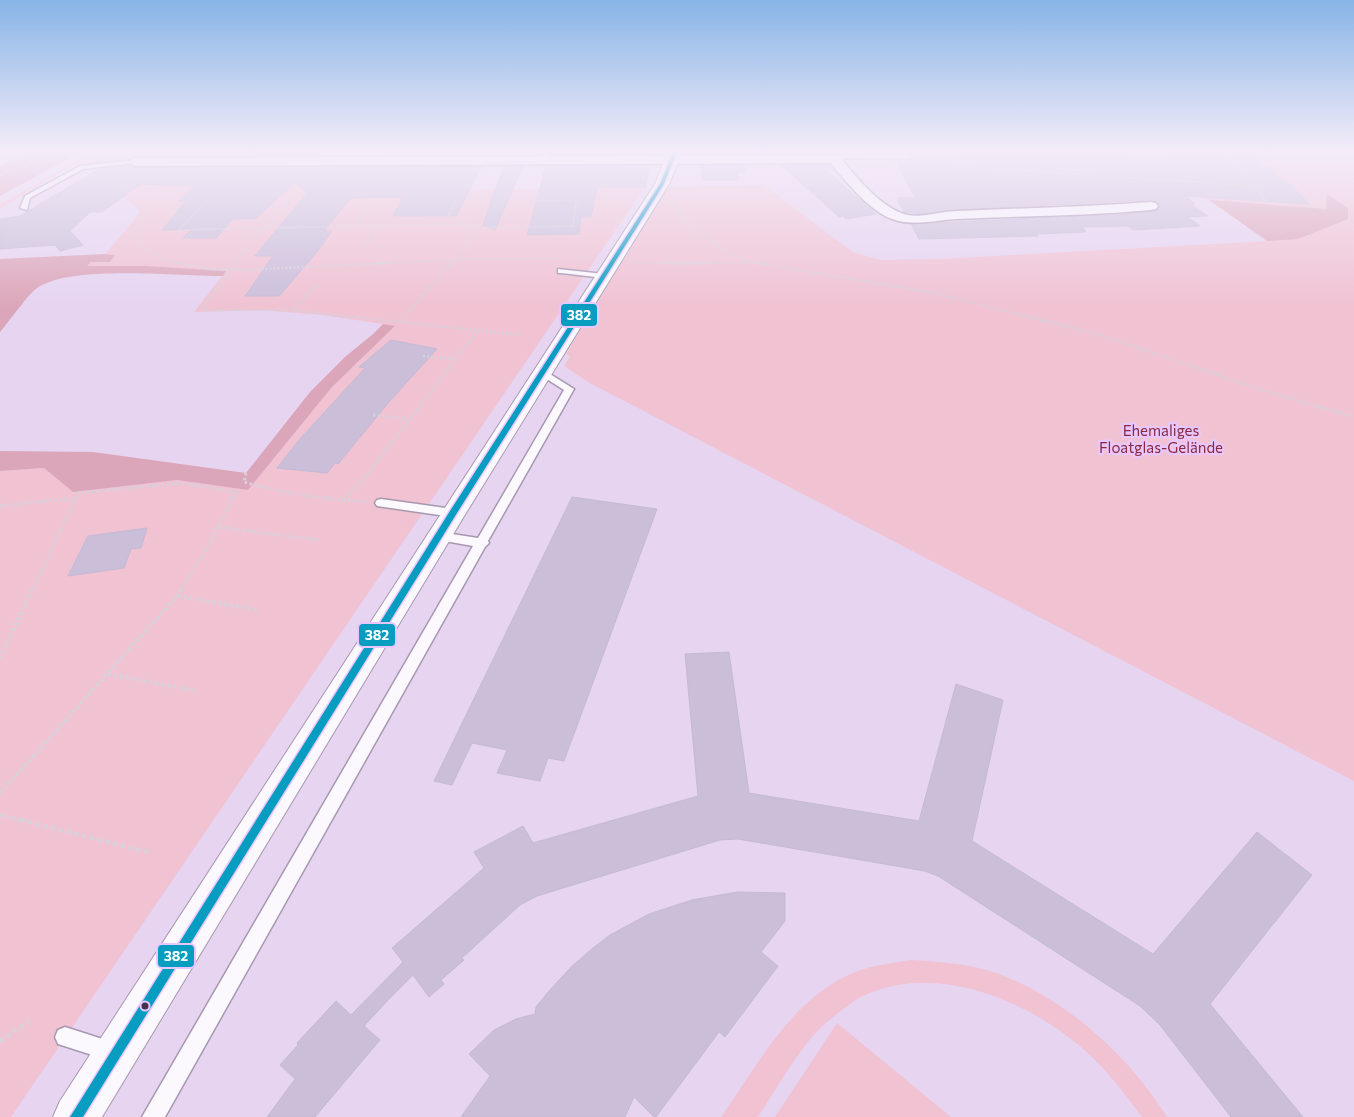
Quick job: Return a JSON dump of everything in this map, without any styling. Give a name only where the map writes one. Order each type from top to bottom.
[{"type":"street","points":[[76,1117],[646,204]]},
{"type":"street","points":[[880,204],[894,215],[912,219],[1107,210],[1151,206]]},
{"type":"lane","points":[[24,208],[25,204]]},
{"type":"lane","points":[[561,272],[608,268]]},
{"type":"lane","points":[[153,1117],[569,389],[542,372]]},
{"type":"lane","points":[[381,502],[446,525],[483,542]]},
{"type":"lane","points":[[65,1037],[115,1053]]},
{"type":"path","points":[[141,204],[144,210],[138,235],[145,247],[164,258],[188,266],[232,269],[309,268],[461,259],[566,258]]},
{"type":"path","points":[[203,204],[179,230],[472,224],[461,259]]},
{"type":"path","points":[[270,228],[287,204]]},
{"type":"path","points":[[357,226],[371,204]]},
{"type":"path","points":[[445,224],[453,204]]},
{"type":"path","points":[[471,228],[574,226],[576,204]]},
{"type":"path","points":[[673,204],[691,226],[718,246],[750,262]]},
{"type":"path","points":[[366,247],[378,225]]},
{"type":"path","points":[[263,228],[201,310],[292,310],[519,335]]},
{"type":"path","points":[[574,258],[608,268],[750,262],[934,293],[1036,317],[1097,334],[1265,392],[1354,417]]},
{"type":"path","points":[[400,322],[454,260]]},
{"type":"path","points":[[292,310],[318,284]]},
{"type":"path","points":[[344,500],[370,471],[478,330]]},
{"type":"path","points":[[422,356],[456,359]]},
{"type":"path","points":[[372,415],[409,419]]},
{"type":"path","points":[[246,473],[244,482],[260,487],[344,500],[381,502]]},
{"type":"path","points":[[0,658],[78,493],[181,483],[236,492],[206,550],[177,596],[0,793]]},
{"type":"path","points":[[0,506],[76,498]]},
{"type":"path","points":[[218,527],[318,540]]},
{"type":"path","points":[[177,596],[258,610]]},
{"type":"path","points":[[107,674],[196,691]]},
{"type":"path","points":[[0,814],[148,852]]},
{"type":"path","points":[[0,1041],[29,1022]]},
{"type":"green space","points":[[0,204],[8,204],[0,209]]},
{"type":"green space","points":[[132,204],[633,204],[11,1117],[0,1117],[0,471],[44,468],[73,492],[177,480],[248,490],[332,387],[395,326],[324,315],[261,310],[194,312],[226,271],[147,266],[86,266],[91,262],[110,261],[115,255],[105,254],[140,213]]},
{"type":"green space","name":"Ehemaliges Floatglas-Gelände","points":[[658,204],[789,204],[854,253],[882,260],[940,259],[1269,241],[1215,204],[1354,204],[1354,781],[588,382],[564,366],[570,356],[566,354]]},
{"type":"green space","points":[[912,960],[959,964],[987,970],[1014,980],[1040,994],[1089,1028],[1112,1048],[1151,1093],[1167,1117],[1142,1117],[1096,1061],[1073,1041],[1046,1022],[1017,1006],[986,993],[954,985],[922,983],[891,986],[852,1002],[818,1030],[809,1041],[790,1066],[758,1117],[721,1117],[778,1035],[811,999],[831,985],[860,970]]},
{"type":"green space","points":[[837,1023],[951,1117],[775,1117]]},
{"type":"shaded area","points":[[1215,204],[1263,204],[1326,209],[1326,204],[1342,204],[1348,208],[1348,219],[1298,239],[1267,241]]},
{"type":"shaded area","points":[[115,255],[110,262],[91,262],[87,266],[147,266],[226,271],[223,276],[127,273],[75,276],[53,281],[33,291],[0,332],[0,259]]},
{"type":"shaded area","points":[[383,324],[395,326],[332,387],[248,490],[177,480],[73,492],[44,468],[0,471],[0,451],[93,452],[246,473],[310,392],[345,357]]},
{"type":"building","points":[[40,204],[113,204],[102,212],[90,212],[70,231],[83,245],[60,251],[55,245],[0,249],[0,219],[20,216]]},
{"type":"building","points":[[183,204],[271,204],[255,219],[233,219],[216,238],[183,238],[192,229],[162,230]]},
{"type":"building","points":[[298,204],[346,204],[324,231],[332,231],[317,252],[279,296],[245,296],[273,256],[255,256]]},
{"type":"building","points":[[399,204],[462,204],[456,216],[393,216]]},
{"type":"building","points":[[490,204],[506,204],[495,230],[483,225]]},
{"type":"building","points":[[536,204],[594,204],[591,217],[581,217],[579,234],[527,235]]},
{"type":"building","points":[[825,204],[865,204],[876,214],[846,219],[843,216],[839,217]]},
{"type":"building","points":[[900,204],[1068,204],[950,210],[921,214],[904,212]]},
{"type":"building","points":[[1159,204],[1191,204],[1208,216],[1188,217],[1200,226],[1133,230],[1128,226],[1082,227],[1086,232],[1036,234],[1038,236],[919,239],[911,224],[1127,214],[1156,211],[1160,207]]},
{"type":"building","points":[[391,340],[437,349],[388,403],[338,464],[335,463],[327,473],[277,468],[300,439],[365,368],[359,367]]},
{"type":"building","points":[[572,497],[657,509],[564,761],[548,758],[540,781],[497,773],[507,750],[472,743],[452,785],[434,781]]},
{"type":"building","points":[[147,528],[141,548],[131,549],[124,568],[68,576],[88,536]]},
{"type":"building","points":[[729,652],[749,793],[919,821],[956,684],[1003,700],[972,841],[1153,954],[1257,832],[1312,875],[1210,1004],[1303,1117],[1231,1117],[1160,1025],[1140,1006],[938,876],[925,871],[738,839],[720,840],[537,896],[520,905],[462,958],[464,960],[441,980],[444,984],[429,997],[413,975],[389,999],[364,1026],[380,1040],[315,1117],[267,1117],[295,1079],[280,1065],[298,1045],[297,1043],[336,1001],[351,1015],[403,962],[392,948],[484,868],[474,852],[523,826],[533,843],[698,796],[685,654]]},
{"type":"building","points":[[737,892],[785,893],[785,921],[761,952],[778,966],[725,1037],[719,1032],[656,1117],[634,1097],[625,1117],[461,1117],[490,1076],[469,1054],[494,1030],[516,1019],[535,1014],[536,1007],[549,991],[571,967],[593,948],[610,935],[649,914],[692,900]]},
{"type":"transit line","name":"382","points":[[76,1117],[453,513],[649,204]]}]
